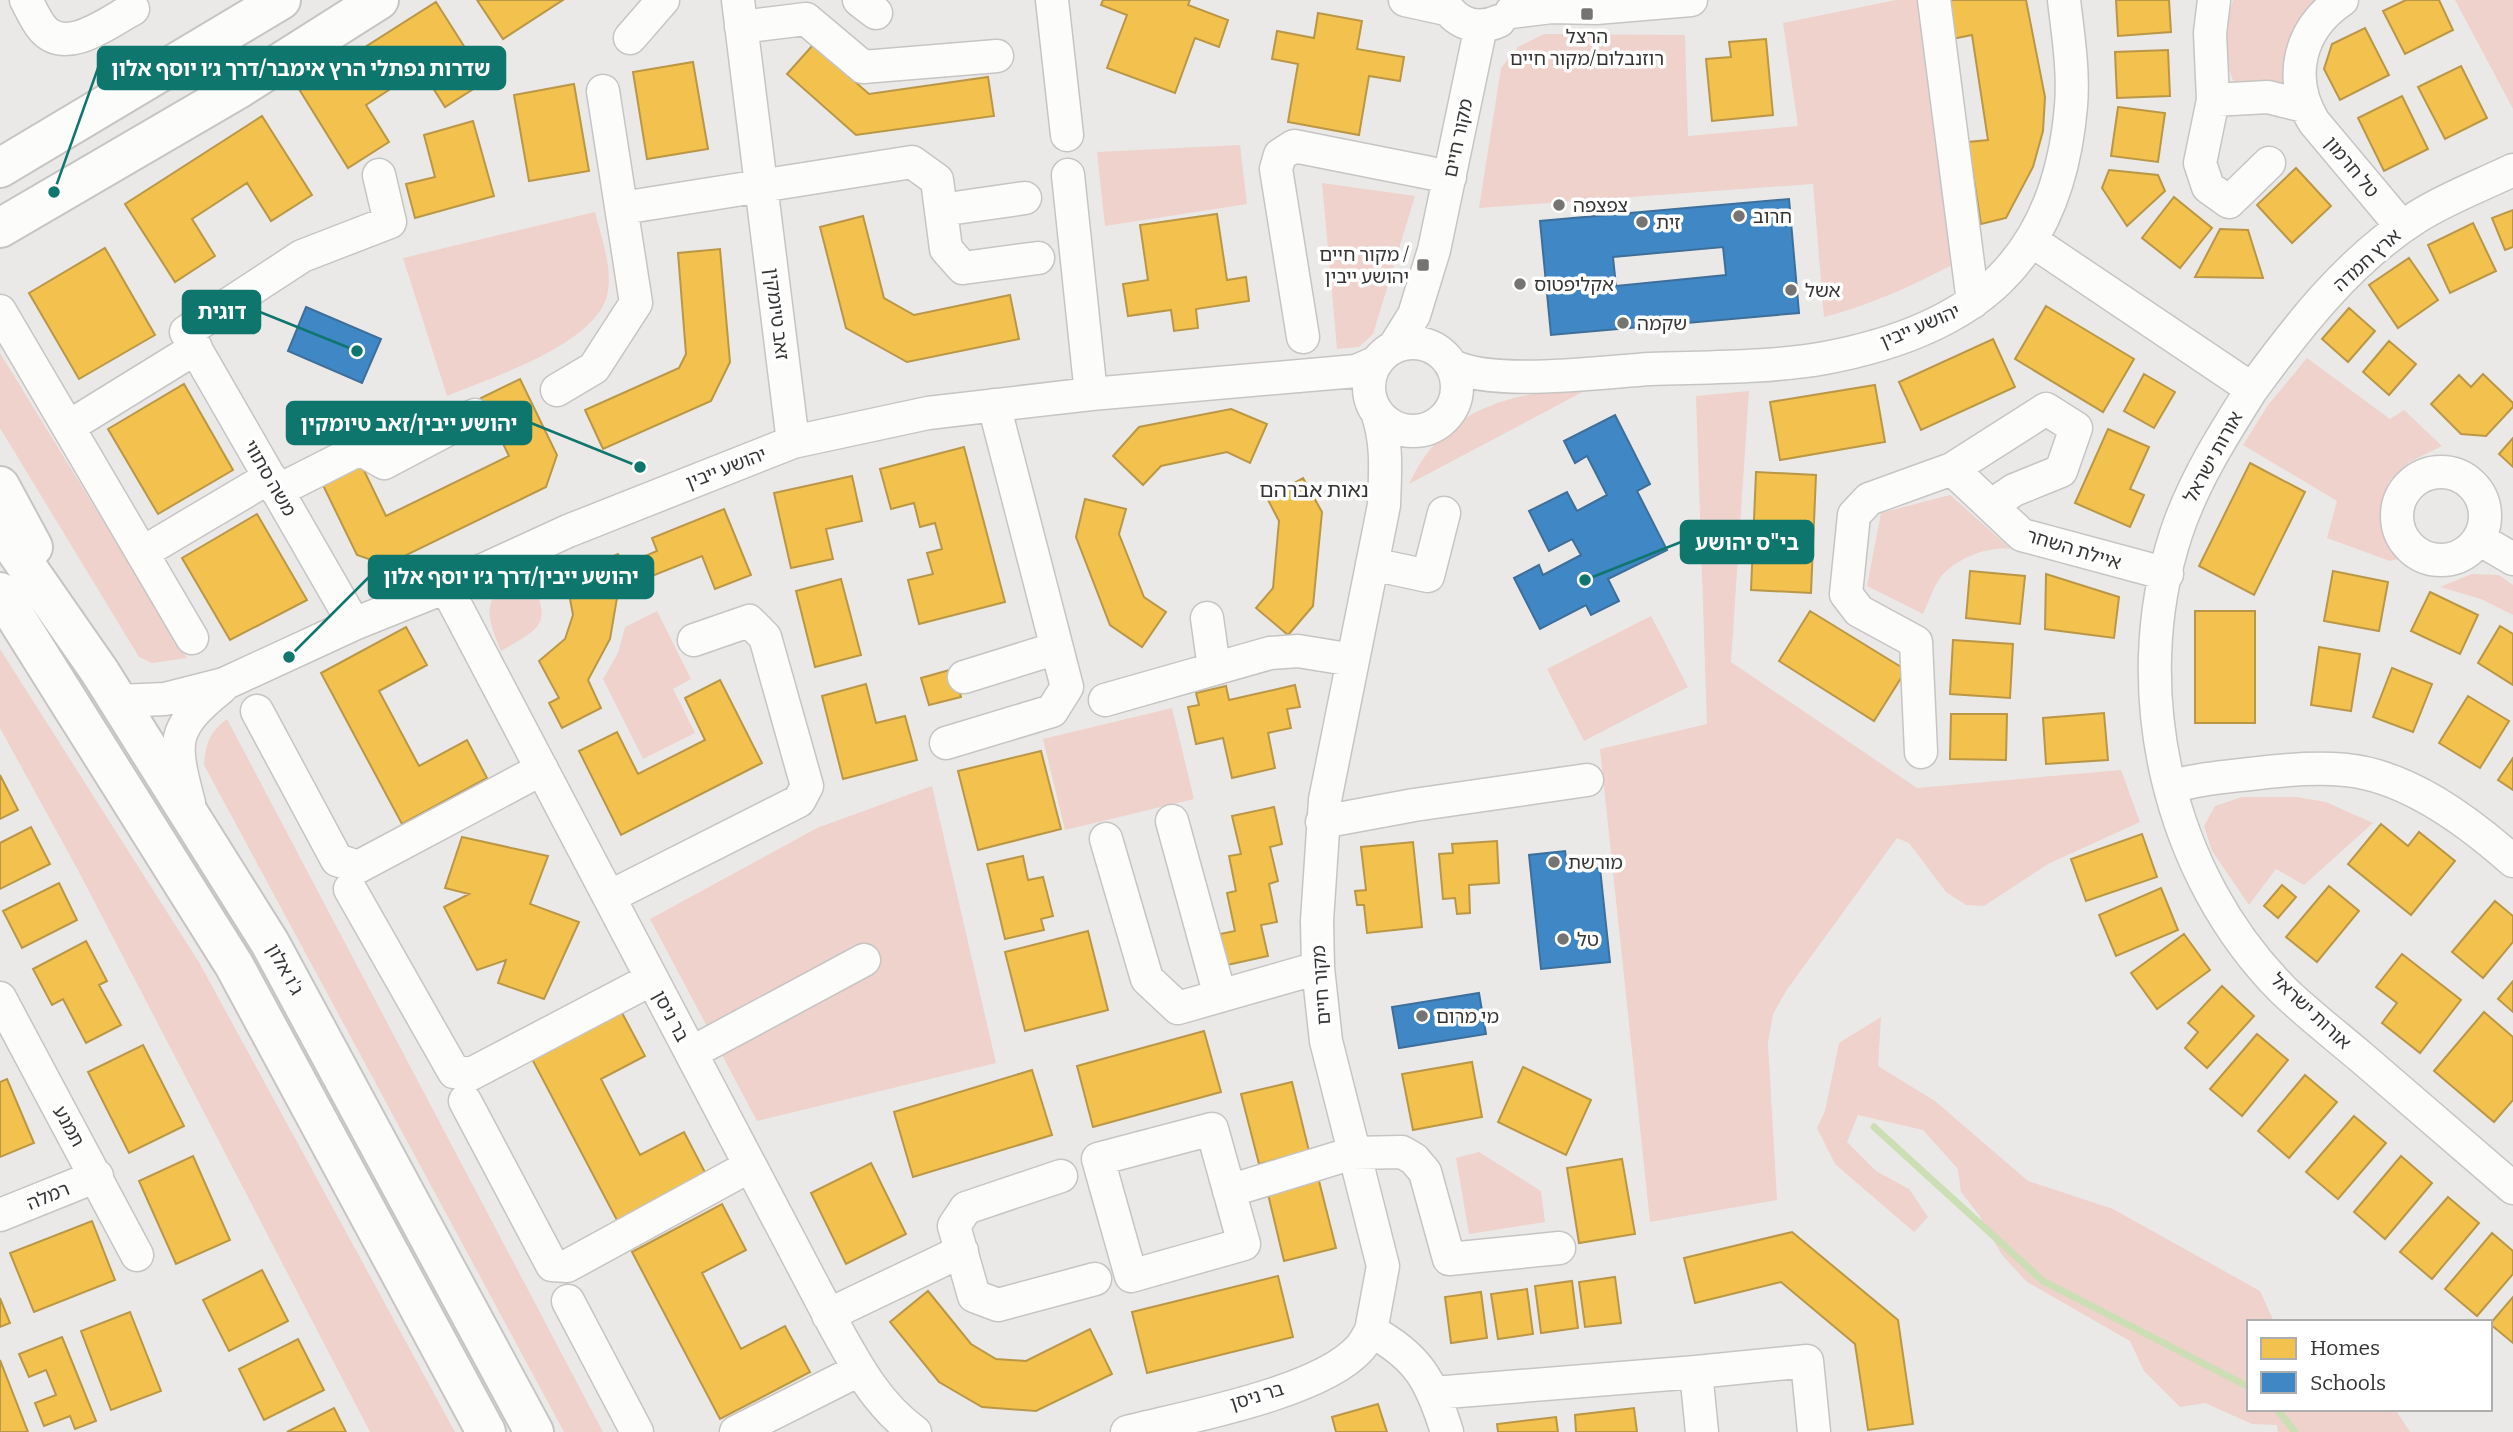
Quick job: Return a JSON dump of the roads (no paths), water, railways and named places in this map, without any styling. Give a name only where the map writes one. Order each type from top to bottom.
[{"type":"main road","points":[[0,168],[281,0]]},
{"type":"main road","points":[[0,228],[240,88],[379,0]]},
{"type":"main road","points":[[0,149],[157,75]]},
{"type":"main road","points":[[0,486],[109,686]]},
{"type":"main road","name":"ג'ו אלון","points":[[0,528],[109,686],[270,943],[534,1432]]},
{"type":"main road","points":[[0,592],[234,965],[486,1432]]},
{"type":"street","points":[[26,0],[44,30],[60,39],[80,37],[133,9]]},
{"type":"street","points":[[630,38],[663,0]]},
{"type":"street","points":[[1052,0],[1068,135]]},
{"type":"street","points":[[1405,0],[1444,4],[1461,22],[1480,26],[1502,20],[1514,6],[1691,0]]},
{"type":"street","points":[[1934,0],[1973,302]]},
{"type":"street","name":"יהושע ייבין","points":[[1446,359],[1476,375],[1535,375],[1825,358],[1907,335],[1938,323],[1973,302],[2014,267],[2041,226],[2061,172],[2071,104],[2071,68],[2064,0]]},
{"type":"street","points":[[2214,0],[2210,33],[2213,100],[2200,163],[2208,187],[2229,202],[2269,163]]},
{"type":"street","points":[[2213,100],[2268,97],[2304,106],[2299,88],[2304,41],[2317,22],[2342,0]]},
{"type":"street","points":[[739,13],[806,19],[863,67],[998,56]]},
{"type":"street","name":"זאב טיומקין","points":[[739,13],[793,442]]},
{"type":"street","name":"מקור חיים","points":[[1385,355],[1414,315],[1434,250],[1480,26]]},
{"type":"street","points":[[557,390],[594,368],[636,303],[603,91]]},
{"type":"street","name":"טל חרמון","points":[[2304,106],[2314,122],[2402,227]]},
{"type":"street","points":[[1303,337],[1276,169],[1280,155],[1294,146],[1450,177]]},
{"type":"street","points":[[622,208],[912,162],[937,180],[946,249],[963,268],[1038,258]]},
{"type":"street","name":"ארץ חמדה","points":[[2252,389],[2348,273],[2402,227],[2420,215],[2513,170]]},
{"type":"street","points":[[68,427],[191,340],[302,256],[390,222],[379,174]]},
{"type":"street","points":[[1068,174],[1091,394]]},
{"type":"street","points":[[940,210],[1025,198]]},
{"type":"street","name":"אורות ישראל","points":[[2032,241],[2252,389],[2190,497],[2175,536],[2158,624],[2156,715],[2183,834],[2207,887],[2234,930],[2284,990],[2513,1188]]},
{"type":"street","name":"מקור חיים","points":[[1434,250],[1428,312],[1434,340],[1446,359]]},
{"type":"street","points":[[0,311],[192,638]]},
{"type":"street","name":"משה סתווי","points":[[191,340],[354,624]]},
{"type":"street","points":[[1417,343],[1446,359],[1457,388],[1444,418],[1424,430],[1401,430],[1387,423],[1373,405],[1369,383],[1385,355],[1417,343]]},
{"type":"street","name":"יהושע ייבין","points":[[109,686],[165,699],[224,684],[354,624],[446,587],[580,526],[793,442],[928,413],[1091,394],[1263,382],[1356,372],[1385,355]]},
{"type":"street","name":"יהושע ייבין","points":[[1444,418],[1477,396],[1535,375]]},
{"type":"street","name":"יהושע ייבין","points":[[1263,382],[1353,390],[1373,405]]},
{"type":"street","points":[[946,743],[1052,711],[1067,687],[994,405]]},
{"type":"street","name":"מקור חיים","points":[[1371,1331],[1383,1266],[1325,1041],[1318,968],[1322,822],[1384,505],[1384,433],[1373,405]]},
{"type":"street","points":[[1921,752],[1916,642],[1860,611],[1846,594],[1854,515],[1869,499],[1952,469],[2046,409],[2076,428],[2061,471],[2014,489],[1992,505]]},
{"type":"street","points":[[142,553],[274,484],[360,449],[384,463],[475,415]]},
{"type":"street","name":"מקור חיים","points":[[1384,505],[1408,453],[1444,418]]},
{"type":"street","name":"איילת השחר","points":[[1952,469],[2022,535],[2167,574]]},
{"type":"street","points":[[1372,564],[1428,576],[1444,513]]},
{"type":"street","points":[[2479,539],[2513,559]]},
{"type":"street","name":"בר ניסן","points":[[446,587],[828,1315],[859,1370],[899,1421],[915,1432]]},
{"type":"street","points":[[1208,618],[1214,668]]},
{"type":"street","points":[[609,897],[799,801],[807,786],[765,636],[750,621],[694,640]]},
{"type":"street","points":[[964,677],[1057,648]]},
{"type":"street","points":[[1105,699],[1270,653],[1298,651],[1353,660]]},
{"type":"street","name":"יהושע ייבין","points":[[193,820],[179,767],[178,742],[186,720],[224,684]]},
{"type":"street","points":[[257,710],[337,860],[348,865],[358,867],[542,769]]},
{"type":"street","points":[[2171,787],[2192,780],[2273,771],[2348,770],[2415,792],[2447,810],[2513,861]]},
{"type":"street","points":[[1322,822],[1414,805],[1587,780]]},
{"type":"street","points":[[1172,821],[1220,996]]},
{"type":"street","points":[[1106,839],[1147,979],[1178,1008],[1318,968]]},
{"type":"street","points":[[350,889],[454,1072],[471,1074],[652,979]]},
{"type":"street","points":[[691,1053],[864,960]]},
{"type":"street","name":"תמנע","points":[[0,998],[97,1176],[136,1255]]},
{"type":"street","points":[[465,1101],[552,1265],[567,1266],[750,1166]]},
{"type":"street","points":[[1212,1129],[1229,1191],[1244,1244],[1130,1276],[1098,1159],[1212,1129]]},
{"type":"street","points":[[1229,1191],[1353,1153],[1402,1152],[1414,1159],[1425,1172],[1449,1259],[1559,1248]]},
{"type":"street","name":"רמלה","points":[[0,1215],[97,1176]]},
{"type":"street","points":[[1061,1176],[966,1208],[954,1226],[974,1296],[998,1306],[1095,1279]]},
{"type":"street","points":[[828,1315],[962,1251]]},
{"type":"street","points":[[568,1301],[636,1432]]},
{"type":"street","points":[[1371,1331],[1399,1346],[1418,1367],[1434,1393],[1447,1432]]},
{"type":"street","name":"בר ניסן","points":[[1127,1432],[1171,1427],[1313,1379],[1359,1349],[1371,1331]]},
{"type":"street","points":[[1434,1393],[1807,1361],[1814,1432]]},
{"type":"street","points":[[736,1432],[859,1370]]},
{"type":"street","points":[[1696,1372],[1702,1432]]},
{"type":"waterway","points":[[1874,1127],[2043,1281],[2247,1386]]},
{"type":"waterway","points":[[2279,1411],[2295,1432]]},
{"type":"place","name":"הרצל רוזנבלום/מקור חיים","points":[[1587,14]]},
{"type":"place","name":"שדרות נפתלי הרץ אימבר/דרך ג׳ו יוסף אלון","points":[[54,192]]},
{"type":"place","name":"צפצפה","points":[[1559,205]]},
{"type":"place","name":"חרוב","points":[[1739,216]]},
{"type":"place","name":"זית","points":[[1642,222]]},
{"type":"place","name":"מקור חיים / יהושע ייבין","points":[[1423,265]]},
{"type":"place","name":"אקליפטוס","points":[[1520,284]]},
{"type":"place","name":"אשל","points":[[1791,290]]},
{"type":"place","name":"שקמה","points":[[1623,323]]},
{"type":"place","name":"דוגית","points":[[357,351]]},
{"type":"place","name":"יהושע ייבין/זאב טיומקין","points":[[640,467]]},
{"type":"place","name":"בי\"ס יהושע","points":[[1585,580]]},
{"type":"place","name":"יהושע ייבין/דרך ג׳ו יוסף אלון","points":[[289,657]]},
{"type":"place","name":"מורשת","points":[[1554,862]]},
{"type":"place","name":"טל","points":[[1563,939]]},
{"type":"place","name":"מי מרום","points":[[1422,1016]]},
{"type":"district","name":"נאות אברהם","points":[[1314,490]]}]
